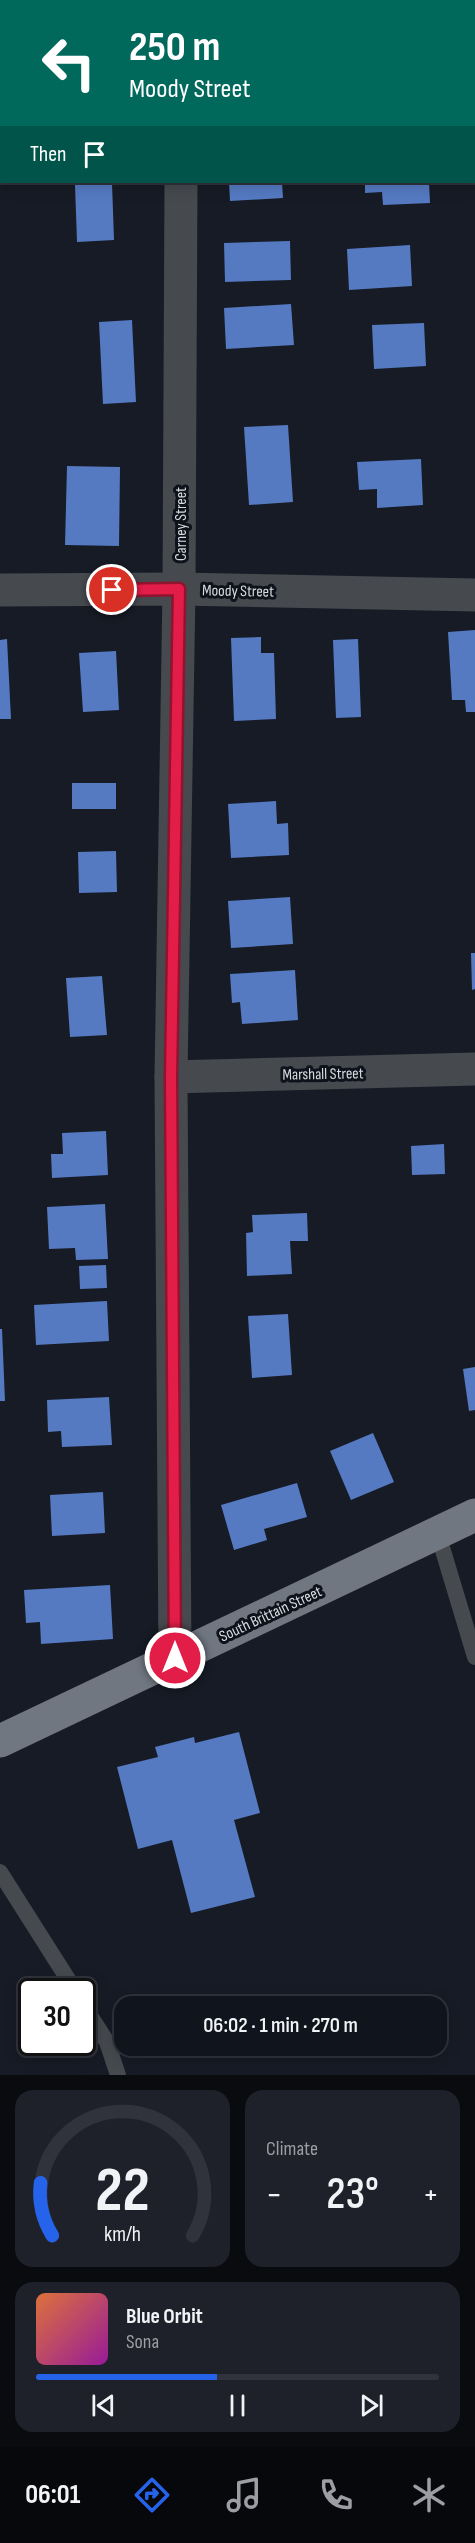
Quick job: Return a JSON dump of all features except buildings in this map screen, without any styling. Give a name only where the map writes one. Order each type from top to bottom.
[{"type":"main road","name":"South Brittain Street","points":[[0,1741],[475,1515]]},
{"type":"street","name":"Carney Street","points":[[175,1658],[171,1077],[179,589],[181,183]]},
{"type":"street","name":"Moody Street","points":[[0,590],[179,589],[475,595]]},
{"type":"street","name":"Marshall Street","points":[[171,1077],[475,1069]]},
{"type":"lane","points":[[438,1534],[475,1657]]},
{"type":"lane","points":[[0,1872],[67,1978]]},
{"type":"lane","points":[[96,2025],[107,2042],[118,2075]]},
{"type":"route","points":[[112,590],[179,589],[171,1077],[175,1658]]}]
